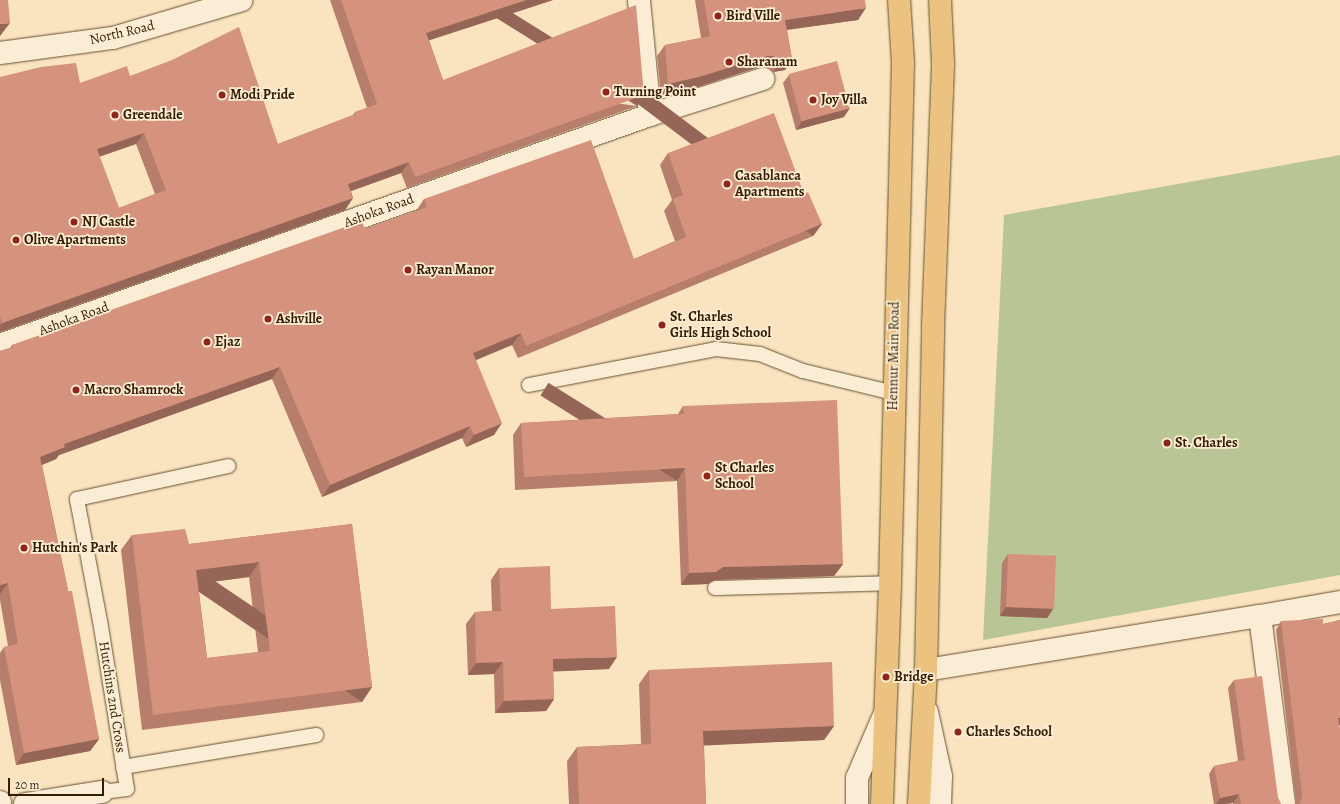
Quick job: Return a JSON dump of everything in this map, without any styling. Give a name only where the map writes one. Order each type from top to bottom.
[{"type":"main road","name":"Hennur Main Road","points":[[882,804],[890,583],[902,63],[899,0]]},
{"type":"main road","points":[[919,804],[926,670],[933,326],[943,63],[940,0]]},
{"type":"street","name":"North Road","points":[[0,53],[113,38],[242,0]]},
{"type":"street","points":[[639,0],[650,115]]},
{"type":"street","name":"Ashoka Road","points":[[0,345],[650,115],[763,79]]},
{"type":"street","points":[[926,670],[1340,602]]},
{"type":"street","points":[[1260,616],[1284,804]]},
{"type":"street","points":[[924,702],[941,776],[940,804]]},
{"type":"street","points":[[857,804],[858,778],[885,712]]},
{"type":"street","name":"Hutchins 2nd Cross","points":[[25,804],[102,792]]},
{"type":"lane","points":[[529,385],[716,349],[760,354],[803,371],[894,393]]},
{"type":"lane","name":"Hutchins 2nd Cross","points":[[102,792],[127,789],[100,621],[77,498],[228,466]]},
{"type":"lane","points":[[715,588],[890,583]]},
{"type":"lane","points":[[123,767],[316,735]]},
{"type":"green space","name":"St. Charles","points":[[1340,155],[1340,575],[983,640],[1004,215]]},
{"type":"building","points":[[0,0],[8,0],[10,23],[0,24]]},
{"type":"building","points":[[341,0],[526,0],[426,33],[443,80],[636,5],[644,95],[415,177],[409,162],[348,184],[353,198],[2,323],[0,316],[0,77],[41,67],[76,63],[80,83],[127,66],[130,76],[172,60],[239,27],[278,144],[356,114],[355,112],[377,104]],"holes":[[[144,133],[166,190],[119,208],[97,149]]]},
{"type":"building","points":[[704,0],[865,0],[866,8],[785,20],[792,59],[781,61],[774,56],[767,56],[699,77],[668,84],[665,45],[710,36]]},
{"type":"building","name":"Joy Villa","points":[[837,61],[850,108],[801,121],[789,74]]},
{"type":"building","points":[[774,113],[804,194],[808,192],[822,224],[526,346],[521,333],[473,353],[502,423],[474,435],[470,426],[330,485],[280,367],[64,444],[65,447],[40,457],[68,591],[72,591],[99,739],[24,753],[4,647],[18,644],[8,583],[0,585],[0,351],[13,347],[12,345],[362,221],[365,229],[427,207],[424,199],[591,140],[634,259],[686,237],[673,199],[683,195],[668,153]]},
{"type":"building","points":[[837,400],[843,564],[723,567],[716,572],[689,573],[685,468],[524,477],[521,423],[684,414],[683,406]]},
{"type":"building","points":[[352,524],[372,687],[153,715],[132,535],[185,529],[189,544]],"holes":[[[259,562],[270,651],[207,658],[196,570]]]},
{"type":"building","points":[[1008,554],[1056,556],[1054,609],[1006,607]]},
{"type":"building","points":[[550,566],[551,609],[615,606],[617,657],[553,659],[554,699],[504,701],[503,662],[476,663],[475,612],[501,611],[499,568]]},
{"type":"building","points":[[1323,619],[1323,624],[1340,620],[1340,718],[1338,718],[1340,729],[1340,804],[1299,804],[1302,794],[1281,621]]},
{"type":"building","points":[[832,662],[834,726],[703,731],[706,804],[579,804],[577,747],[651,744],[649,670]]},
{"type":"building","points":[[1262,676],[1278,798],[1281,804],[1241,804],[1239,794],[1220,798],[1214,766],[1245,760],[1234,680]]},
{"type":"place","name":"Bird Ville","points":[[718,16]]},
{"type":"place","name":"Sharanam","points":[[729,62]]},
{"type":"place","name":"Turning Point","points":[[606,92]]},
{"type":"place","name":"Modi Pride","points":[[222,95]]},
{"type":"place","name":"Joy Villa","points":[[813,100]]},
{"type":"place","name":"Greendale","points":[[115,115]]},
{"type":"place","name":"Casablanca Apartments","points":[[727,184]]},
{"type":"place","name":"NJ Castle","points":[[74,222]]},
{"type":"place","name":"Olive Apartments","points":[[16,240]]},
{"type":"place","name":"Rayan Manor","points":[[408,270]]},
{"type":"place","name":"Ashville","points":[[268,319]]},
{"type":"place","name":"St. Charles Girls High School","points":[[662,325]]},
{"type":"place","name":"Ejaz","points":[[207,342]]},
{"type":"place","name":"Macro Shamrock","points":[[76,390]]},
{"type":"place","name":"St. Charles","points":[[1167,443]]},
{"type":"place","name":"St Charles School","points":[[707,476]]},
{"type":"place","name":"Hutchin's Park","points":[[24,548]]},
{"type":"place","name":"Bridge","points":[[886,677]]},
{"type":"place","name":"Charles School","points":[[958,732]]}]
